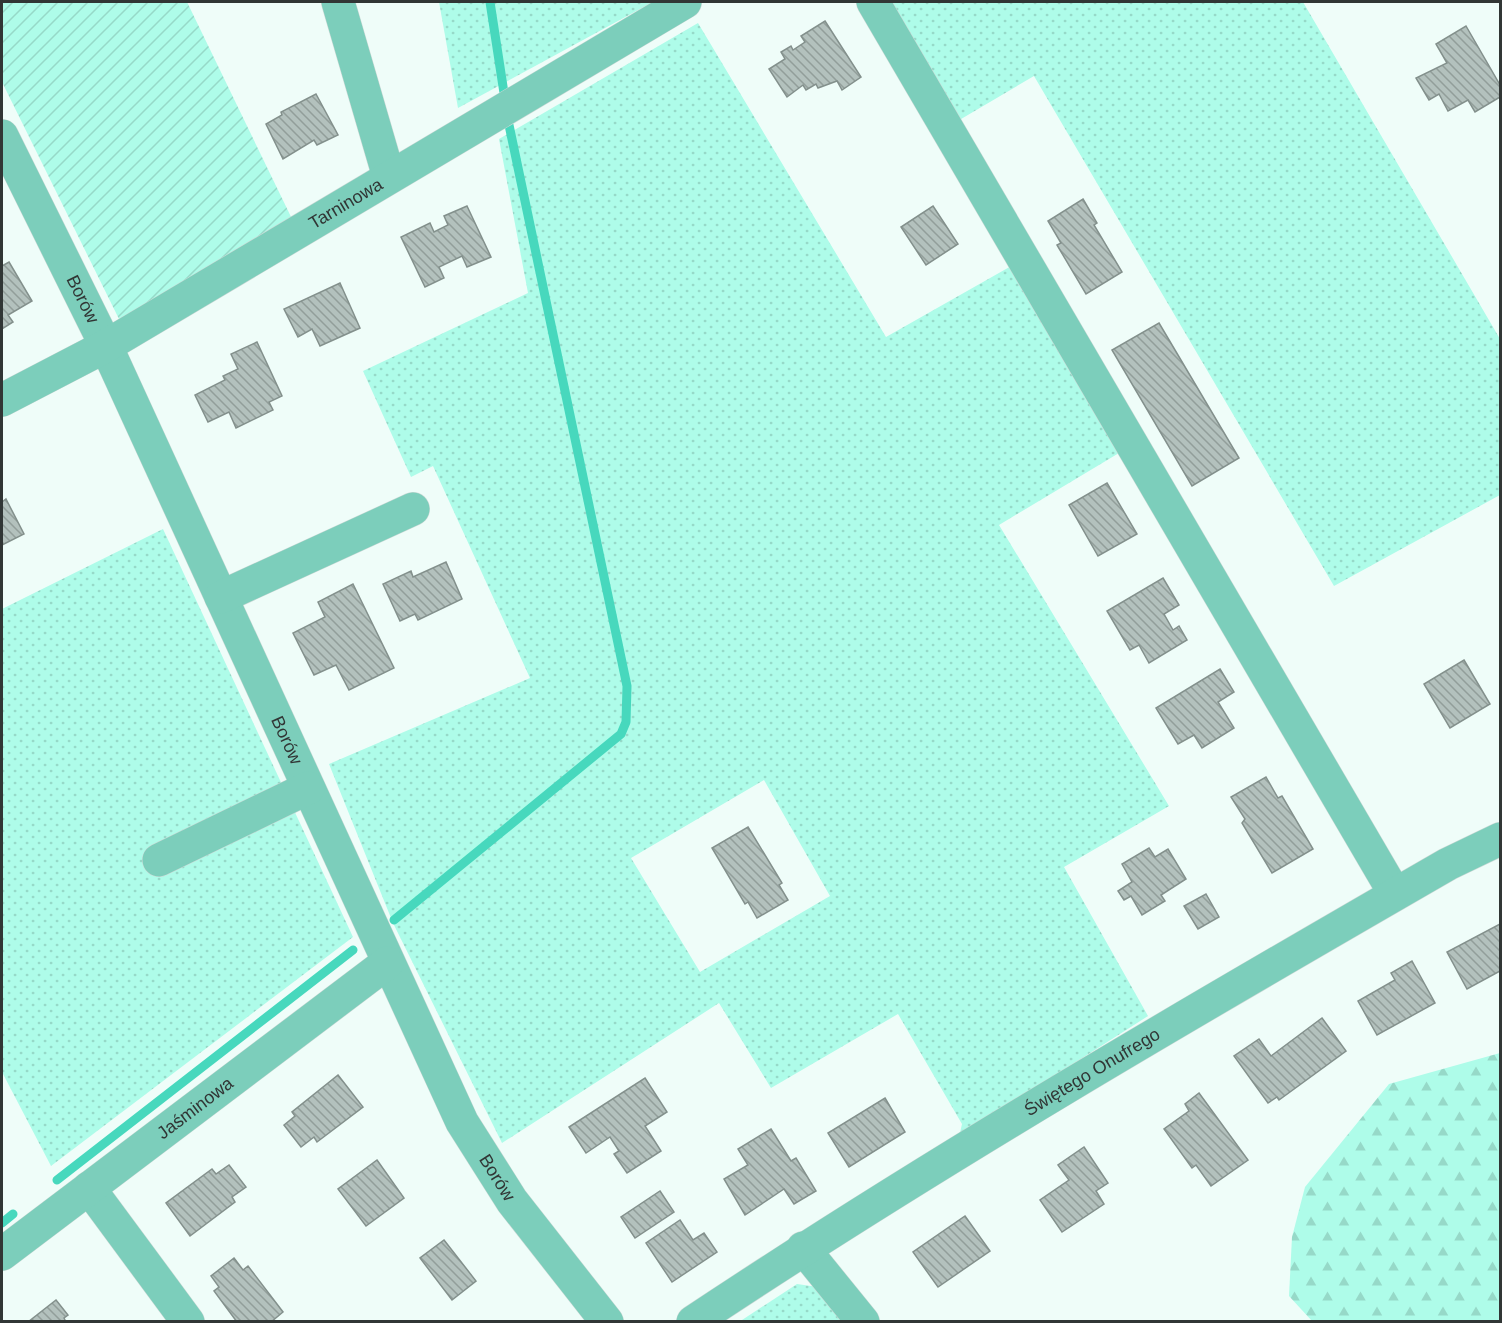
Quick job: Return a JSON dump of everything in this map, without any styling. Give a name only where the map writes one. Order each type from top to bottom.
[{"type":"street","points":[[338,2],[389,177]]},
{"type":"street","name":"Tarninowa","points":[[2,399],[106,346],[685,2]]},
{"type":"street","points":[[873,2],[1395,894]]},
{"type":"street","name":"Borów","points":[[2,136],[106,346],[387,963],[462,1122],[513,1201],[607,1322]]},
{"type":"street","points":[[221,597],[413,509]]},
{"type":"street","points":[[159,860],[308,788]]},
{"type":"street","name":"Świętego Onufrego","points":[[693,1322],[803,1248],[983,1136],[1395,894],[1500,838]]},
{"type":"street","name":"Jaśminowa","points":[[2,1254],[387,963]]},
{"type":"street","points":[[88,1188],[188,1322]]},
{"type":"street","points":[[803,1248],[863,1322]]},
{"type":"green space","points":[[2,2],[187,2],[294,223],[119,319],[2,82]]},
{"type":"green space","points":[[439,2],[653,2],[458,108]]},
{"type":"green space","points":[[884,2],[1303,2],[1500,339],[1500,495],[1334,586],[1034,76],[956,122],[1144,438],[999,525],[1169,806],[1064,867],[1148,1016],[959,1137],[962,1124],[898,1014],[771,1088],[719,1003],[502,1143],[393,923],[329,764],[530,678],[433,466],[411,477],[363,371],[528,293],[499,139],[698,23],[886,337],[1013,265]],"holes":[[[764,780],[830,896],[700,972],[631,858]]]},
{"type":"green space","points":[[163,529],[353,937],[51,1166],[2,1072],[2,609]]},
{"type":"green space","points":[[1500,1053],[1500,1321],[1312,1321],[1289,1296],[1292,1237],[1305,1187],[1389,1084]]},
{"type":"green space","points":[[797,1284],[825,1288],[851,1322],[739,1322]]},
{"type":"building","points":[[825,21],[861,77],[842,90],[837,81],[818,88],[816,84],[806,90],[803,85],[787,97],[769,69],[785,59],[781,52],[791,46],[793,50],[805,42],[801,36]]},
{"type":"building","points":[[1466,26],[1500,85],[1500,97],[1475,112],[1468,100],[1448,111],[1439,94],[1429,100],[1416,78],[1447,63],[1436,44]]},
{"type":"building","points":[[316,94],[338,135],[317,145],[314,140],[283,159],[266,124],[282,115],[281,112]]},
{"type":"building","points":[[1083,199],[1097,223],[1094,225],[1122,272],[1086,294],[1057,245],[1061,243],[1048,221]]},
{"type":"building","points":[[467,206],[491,257],[467,267],[462,256],[439,267],[444,278],[425,287],[401,237],[430,223],[434,232],[448,225],[444,216]]},
{"type":"building","points":[[933,206],[958,244],[926,265],[901,227]]},
{"type":"building","points":[[9,262],[32,301],[8,315],[13,322],[2,329],[2,266]]},
{"type":"building","points":[[340,283],[360,328],[320,346],[312,329],[298,337],[284,309]]},
{"type":"building","points":[[1159,323],[1239,458],[1192,486],[1112,350]]},
{"type":"building","points":[[257,342],[282,396],[269,402],[273,410],[236,428],[229,412],[208,422],[195,395],[225,380],[223,376],[238,369],[231,354]]},
{"type":"building","points":[[1107,483],[1137,534],[1098,556],[1069,505]]},
{"type":"building","points":[[6,499],[24,534],[2,545],[2,502]]},
{"type":"building","points":[[446,562],[462,599],[418,620],[415,614],[400,621],[383,584],[411,571],[413,577]]},
{"type":"building","points":[[1163,578],[1179,605],[1164,614],[1173,630],[1179,626],[1187,640],[1149,663],[1139,645],[1130,650],[1107,611]]},
{"type":"building","points":[[353,584],[394,668],[349,690],[336,665],[314,675],[293,633],[325,617],[318,602]]},
{"type":"building","points":[[1464,660],[1490,704],[1450,728],[1424,684]]},
{"type":"building","points":[[1220,669],[1234,692],[1218,702],[1234,728],[1202,748],[1194,735],[1178,744],[1156,708]]},
{"type":"building","points":[[1266,777],[1278,798],[1282,796],[1313,849],[1272,873],[1242,823],[1245,819],[1231,797]]},
{"type":"building","points":[[748,827],[782,883],[779,885],[788,900],[757,918],[748,902],[745,904],[712,848]]},
{"type":"building","points":[[1149,848],[1155,857],[1168,849],[1186,879],[1161,895],[1165,901],[1142,915],[1131,896],[1124,900],[1118,891],[1132,882],[1122,864]]},
{"type":"building","points":[[1206,894],[1219,917],[1198,929],[1184,906]]},
{"type":"building","points":[[1500,924],[1500,971],[1467,989],[1447,952]]},
{"type":"building","points":[[1412,961],[1435,1003],[1377,1035],[1358,1001],[1395,980],[1391,973]]},
{"type":"building","points":[[1322,1018],[1346,1051],[1279,1100],[1277,1097],[1268,1103],[1234,1056],[1259,1039],[1271,1056]]},
{"type":"building","points":[[338,1075],[363,1107],[317,1142],[314,1137],[301,1147],[284,1125],[295,1116],[292,1112]]},
{"type":"building","points":[[645,1078],[667,1112],[645,1126],[661,1151],[627,1173],[614,1154],[619,1151],[610,1137],[586,1153],[569,1127]]},
{"type":"building","points":[[1199,1093],[1248,1160],[1211,1186],[1196,1165],[1192,1168],[1164,1129],[1189,1111],[1185,1104]]},
{"type":"building","points":[[885,1098],[905,1132],[849,1167],[828,1133]]},
{"type":"building","points":[[771,1129],[791,1161],[796,1158],[816,1191],[794,1204],[784,1189],[745,1215],[724,1179],[748,1165],[738,1149]]},
{"type":"building","points":[[1084,1147],[1108,1183],[1096,1191],[1104,1204],[1062,1232],[1040,1200],[1069,1180],[1058,1165]]},
{"type":"building","points":[[377,1160],[404,1198],[366,1226],[338,1189]]},
{"type":"building","points":[[229,1165],[246,1187],[232,1197],[235,1202],[190,1236],[166,1203],[212,1169],[216,1174]]},
{"type":"building","points":[[660,1191],[674,1212],[635,1238],[621,1217]]},
{"type":"building","points":[[965,1216],[990,1251],[938,1287],[913,1252]]},
{"type":"building","points":[[680,1220],[693,1240],[704,1233],[717,1252],[672,1282],[646,1243]]},
{"type":"building","points":[[444,1240],[476,1281],[452,1300],[420,1258]]},
{"type":"building","points":[[234,1258],[243,1270],[248,1266],[283,1312],[271,1322],[237,1322],[214,1291],[219,1287],[211,1276]]},
{"type":"building","points":[[56,1300],[68,1315],[64,1318],[66,1322],[28,1322]]},
{"type":"waterway","points":[[490,2],[504,93]]},
{"type":"waterway","points":[[394,920],[621,734],[626,722],[627,686],[509,125]]},
{"type":"waterway","points":[[57,1180],[353,950]]},
{"type":"waterway","points":[[2,1223],[13,1214]]}]
